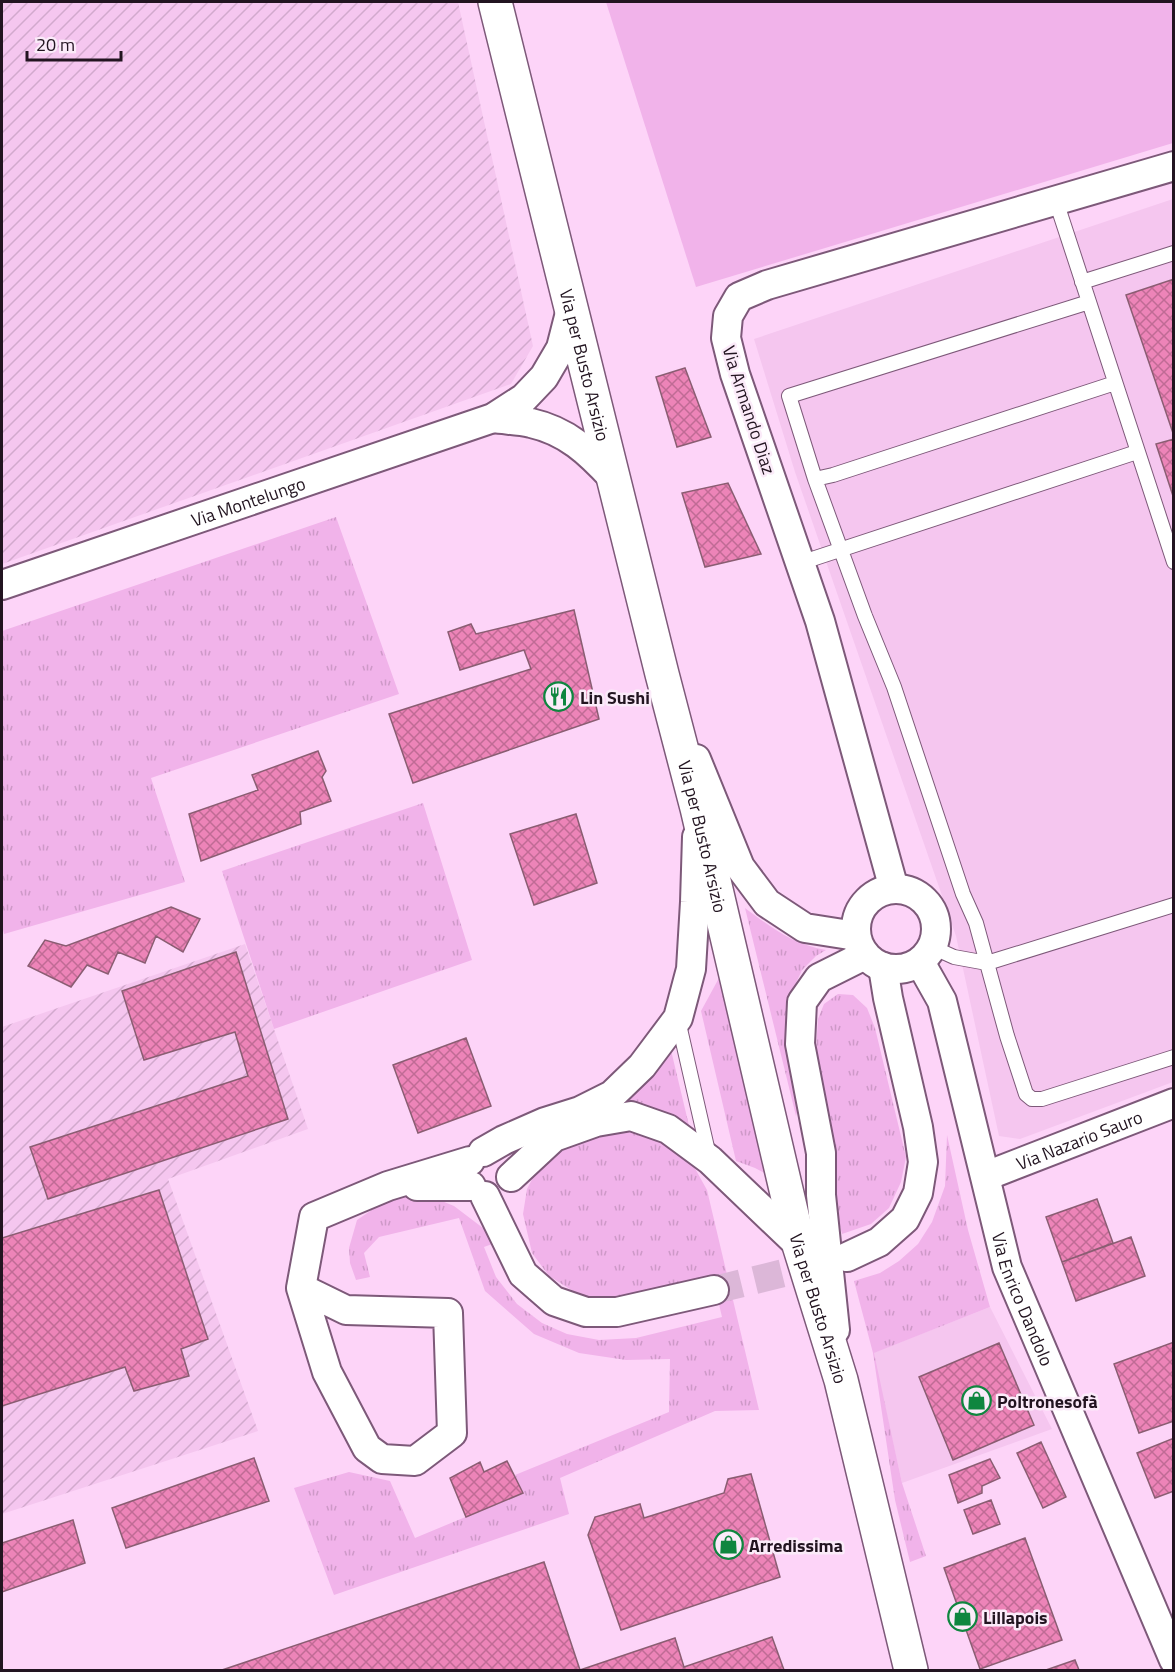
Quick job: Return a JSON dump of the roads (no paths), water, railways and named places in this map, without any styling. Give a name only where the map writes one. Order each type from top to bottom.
[{"type":"main road","name":"Via per Busto Arsizio","points":[[495,2],[662,674],[698,808],[799,1245],[841,1380],[911,1671]]},
{"type":"street","name":"Via Armando Diaz","points":[[894,889],[820,621],[735,374],[726,338],[728,316],[740,297],[766,285],[1173,166]]},
{"type":"street","name":"Via Montelungo","points":[[2,585],[493,418],[524,398],[544,376],[561,348],[571,309]]},
{"type":"street","name":"Via Montelungo","points":[[493,418],[531,423],[564,434],[591,454],[613,478]]},
{"type":"street","points":[[662,674],[740,867],[767,903],[805,928],[868,953],[896,970],[908,968],[926,955],[937,934],[936,920],[930,907],[921,897],[908,890],[894,889],[881,892],[870,899],[861,909],[856,922],[868,953],[888,998],[918,1127],[923,1162],[918,1192],[905,1219],[879,1242],[848,1257]]},
{"type":"street","points":[[698,808],[691,969],[678,1018],[642,1066],[612,1095],[580,1111],[545,1122],[504,1140],[488,1177],[506,1237],[523,1274],[554,1301],[586,1312],[617,1312],[714,1290]]},
{"type":"street","points":[[841,1380],[821,1195],[821,1153],[800,1044],[802,1002],[819,978],[868,953]]},
{"type":"street","name":"Via Enrico Dandolo","points":[[926,955],[942,1001],[1007,1267],[1173,1660]]},
{"type":"street","name":"Via Nazario Sauro","points":[[986,1176],[1173,1103]]},
{"type":"street","points":[[301,1288],[346,1310],[448,1313],[453,1433],[416,1461],[382,1459],[367,1448],[327,1372],[301,1288],[314,1217],[388,1186],[488,1177],[554,1137],[596,1122],[631,1116],[668,1129],[710,1160],[799,1245]]},
{"type":"lane","points":[[1056,201],[1173,562]]},
{"type":"lane","points":[[1082,282],[1173,253]]},
{"type":"lane","points":[[1089,302],[789,396],[815,479],[865,616],[894,687],[963,894],[976,923],[1026,1094],[1032,1099],[1042,1099],[1173,1057]]},
{"type":"lane","points":[[815,479],[1115,383]]},
{"type":"lane","points":[[800,563],[1137,452]]},
{"type":"lane","points":[[926,955],[987,963],[1173,905]]},
{"type":"lane","points":[[678,1018],[710,1160]]},
{"type":"tunnel","points":[[714,1290],[829,1262]]},
{"type":"place","name":"Lin Sushi","points":[[559,697]]},
{"type":"place","name":"Poltronesofà","points":[[976,1401]]},
{"type":"place","name":"Arredissima","points":[[728,1545]]},
{"type":"place","name":"Lillapois","points":[[962,1617]]}]
